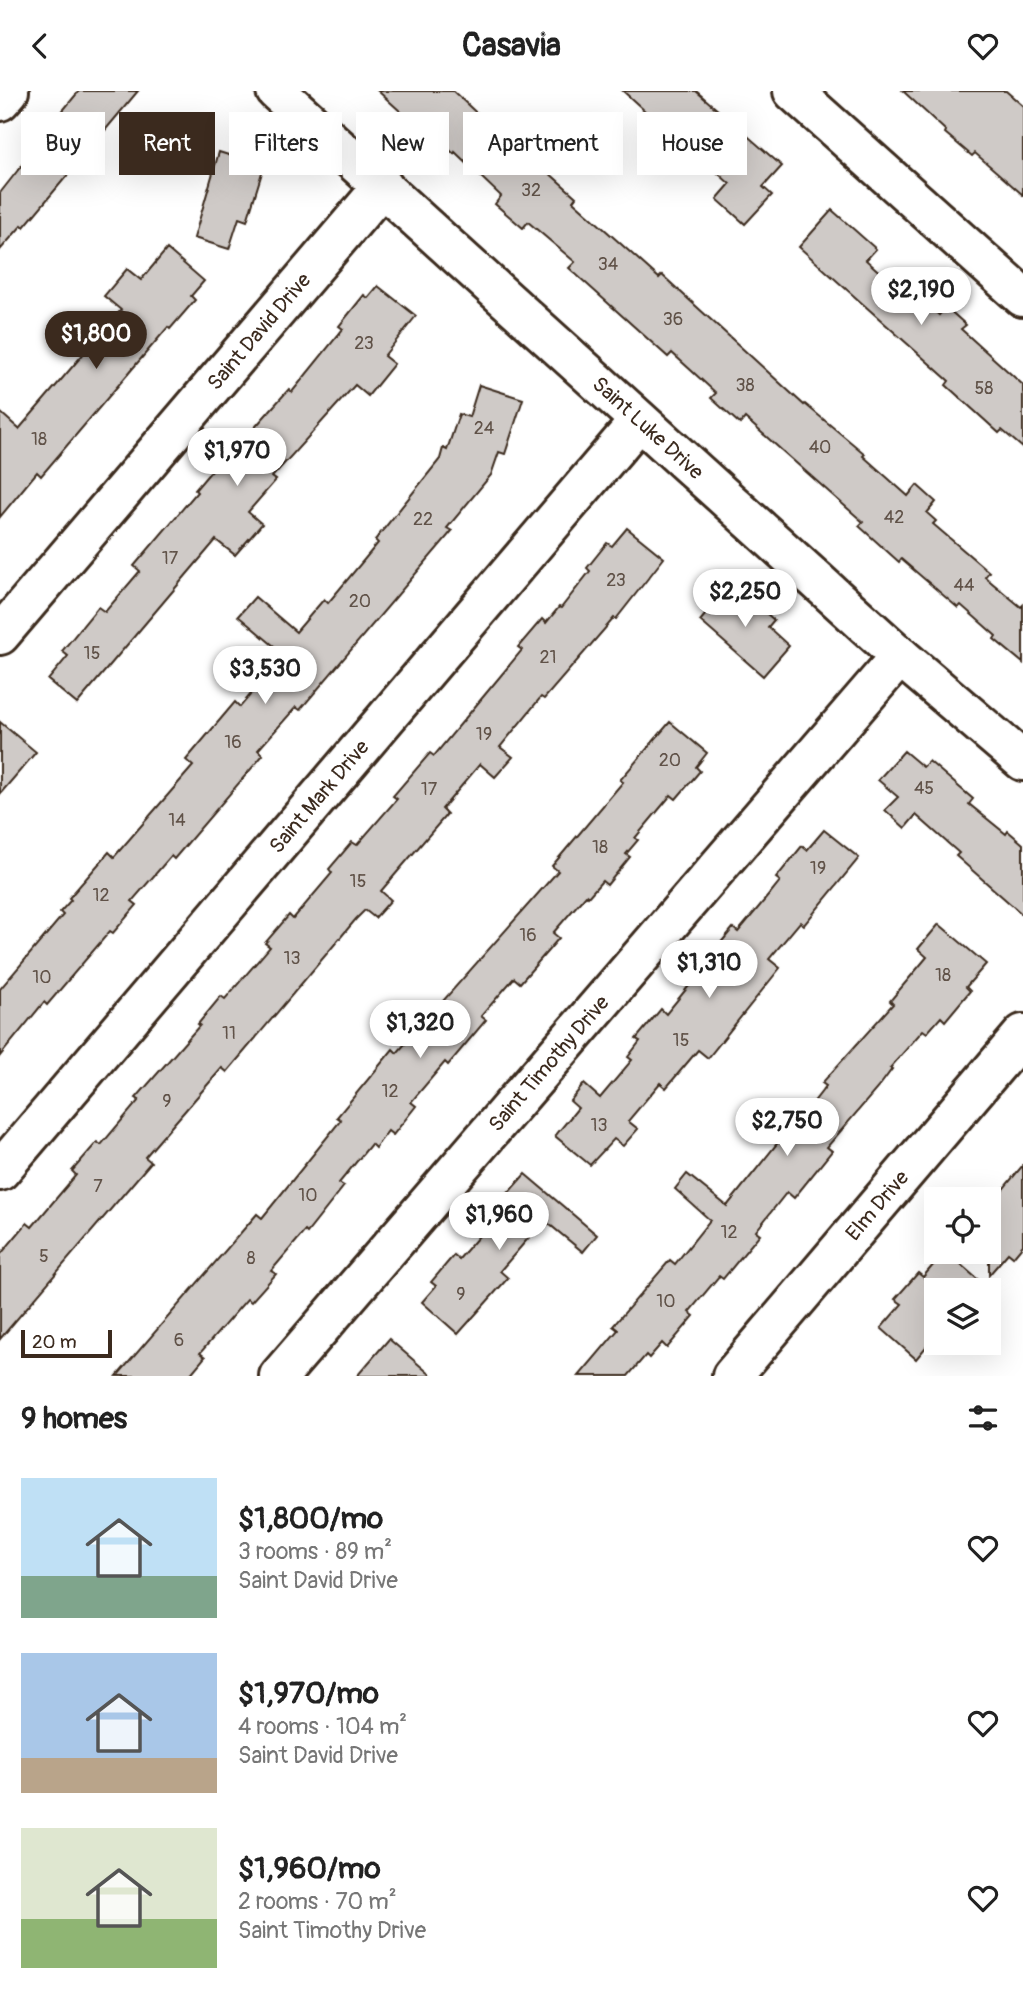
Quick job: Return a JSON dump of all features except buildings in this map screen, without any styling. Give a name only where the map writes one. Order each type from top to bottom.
[{"type":"street","points":[[0,101],[9,91]]},
{"type":"street","name":"Saint Luke Drive","points":[[276,91],[900,656],[1023,761]]},
{"type":"street","points":[[793,91],[1023,297]]},
{"type":"street","name":"Saint David Drive","points":[[0,635],[383,186]]},
{"type":"street","name":"Saint Mark Drive","points":[[0,1171],[639,421]]},
{"type":"street","name":"Saint Timothy Drive","points":[[279,1376],[900,656]]},
{"type":"street","name":"Elm Drive","points":[[732,1376],[1023,1034]]}]
